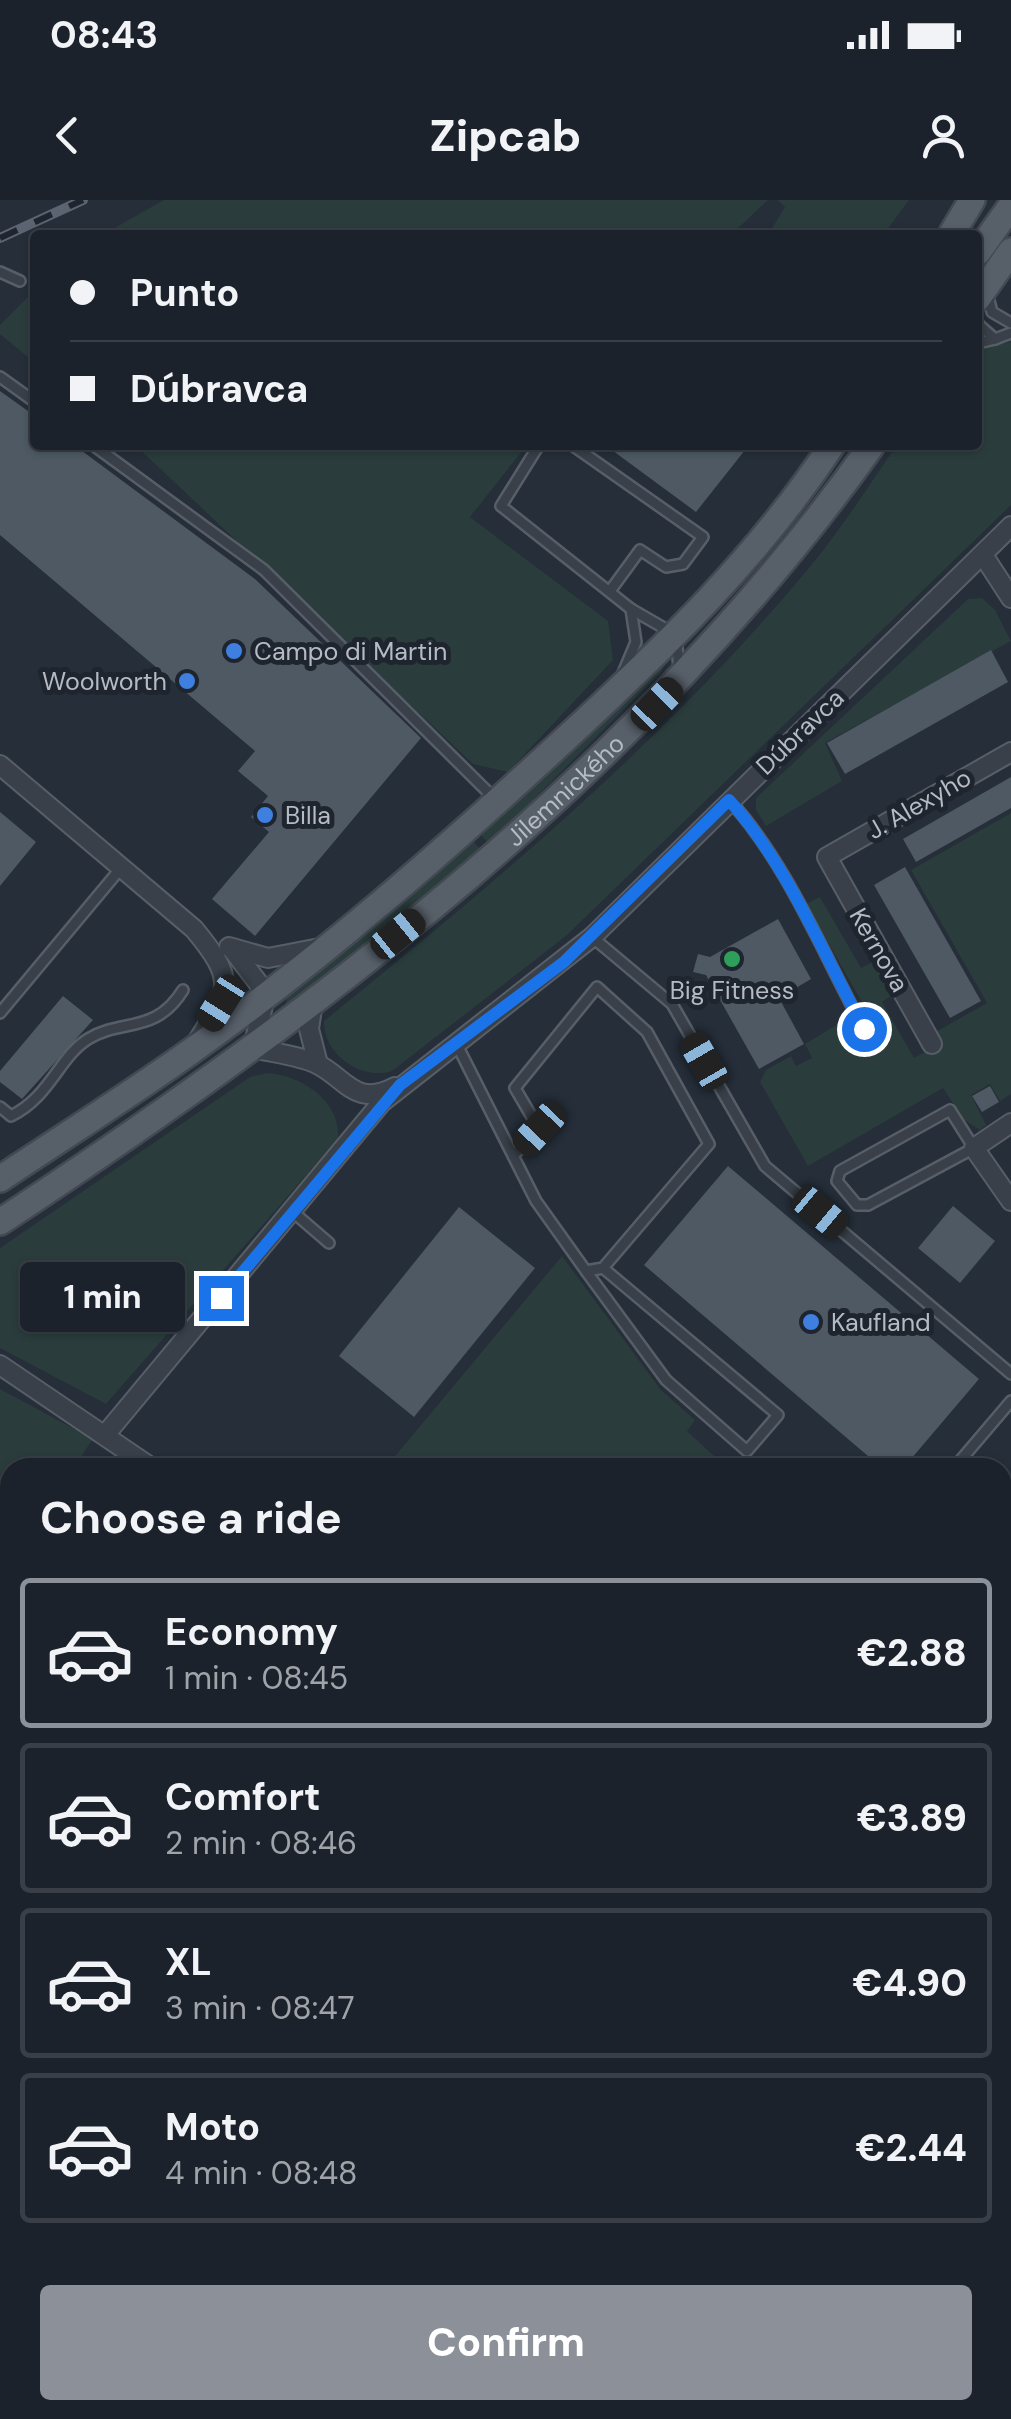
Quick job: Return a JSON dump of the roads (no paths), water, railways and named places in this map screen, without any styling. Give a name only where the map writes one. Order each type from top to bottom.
[{"type":"main road","points":[[954,230],[972,200]]},
{"type":"main road","points":[[982,246],[1011,206]]},
{"type":"main road","points":[[982,291],[1011,251]]},
{"type":"main road","name":"Jilemnického","points":[[0,1178],[190,1052],[326,947],[497,802],[676,635],[766,539],[828,450]]},
{"type":"main road","name":"Jilemnického","points":[[0,1222],[314,1002],[551,804],[678,682],[789,557],[868,450]]},
{"type":"street","name":"Dúbravca","points":[[105,1434],[400,1085],[592,937],[1011,526]]},
{"type":"street","points":[[983,555],[1011,598]]},
{"type":"street","name":"J. Alexyho","points":[[826,857],[1011,752]]},
{"type":"street","name":"Jilemnického","points":[[0,765],[194,929],[220,961],[224,976],[221,1003],[190,1052]]},
{"type":"street","name":"Kernova","points":[[826,857],[932,1044]]},
{"type":"street","name":"Jilemnického","points":[[194,929],[232,949],[268,958],[326,947]]},
{"type":"street","name":"Jilemnického","points":[[232,949],[266,993]]},
{"type":"street","points":[[266,993],[253,1048],[318,1064],[334,1079],[370,1095],[400,1085]]},
{"type":"street","points":[[314,1002],[309,1029],[318,1064]]},
{"type":"street","points":[[1011,1124],[974,1148],[1011,1201]]},
{"type":"street","points":[[0,1365],[138,1458]]},
{"type":"lane","points":[[0,272],[20,281]]},
{"type":"lane","points":[[982,294],[992,312],[1011,324]]},
{"type":"lane","points":[[982,328],[995,339]]},
{"type":"lane","points":[[982,342],[1011,333]]},
{"type":"lane","points":[[0,376],[30,398]]},
{"type":"lane","points":[[100,450],[264,570],[497,802]]},
{"type":"lane","points":[[536,450],[501,506],[631,609],[676,635],[678,682]]},
{"type":"lane","points":[[579,450],[703,537],[683,564],[666,567],[640,550],[610,592]]},
{"type":"lane","points":[[614,693],[636,642],[631,609]]},
{"type":"lane","points":[[729,800],[748,821],[864,1029]]},
{"type":"lane","points":[[0,1013],[121,868]]},
{"type":"lane","points":[[592,937],[672,1004],[765,1166],[1011,1374]]},
{"type":"lane","points":[[512,1156],[539,1129],[515,1088],[597,988],[647,1032],[710,1144],[603,1268],[586,1271]]},
{"type":"lane","points":[[0,1108],[11,1116],[32,1106],[88,1039],[144,1024],[171,1006],[183,990]]},
{"type":"lane","points":[[455,1043],[536,1201],[666,1380],[747,1452],[778,1415],[603,1268]]},
{"type":"lane","points":[[950,1110],[974,1148],[868,1205],[857,1205],[837,1181],[840,1172],[950,1110]]},
{"type":"lane","points":[[293,1212],[329,1242]]},
{"type":"lane","points":[[963,1458],[1011,1401]]},
{"type":"railway","points":[[0,238],[83,200]]},
{"type":"place","name":"Campo di Martin","points":[[234,651]]},
{"type":"place","name":"Woolworth","points":[[187,681]]},
{"type":"place","name":"Billa","points":[[265,815]]},
{"type":"place","name":"Big Fitness","points":[[732,959]]},
{"type":"place","name":"Kaufland","points":[[811,1322]]}]
